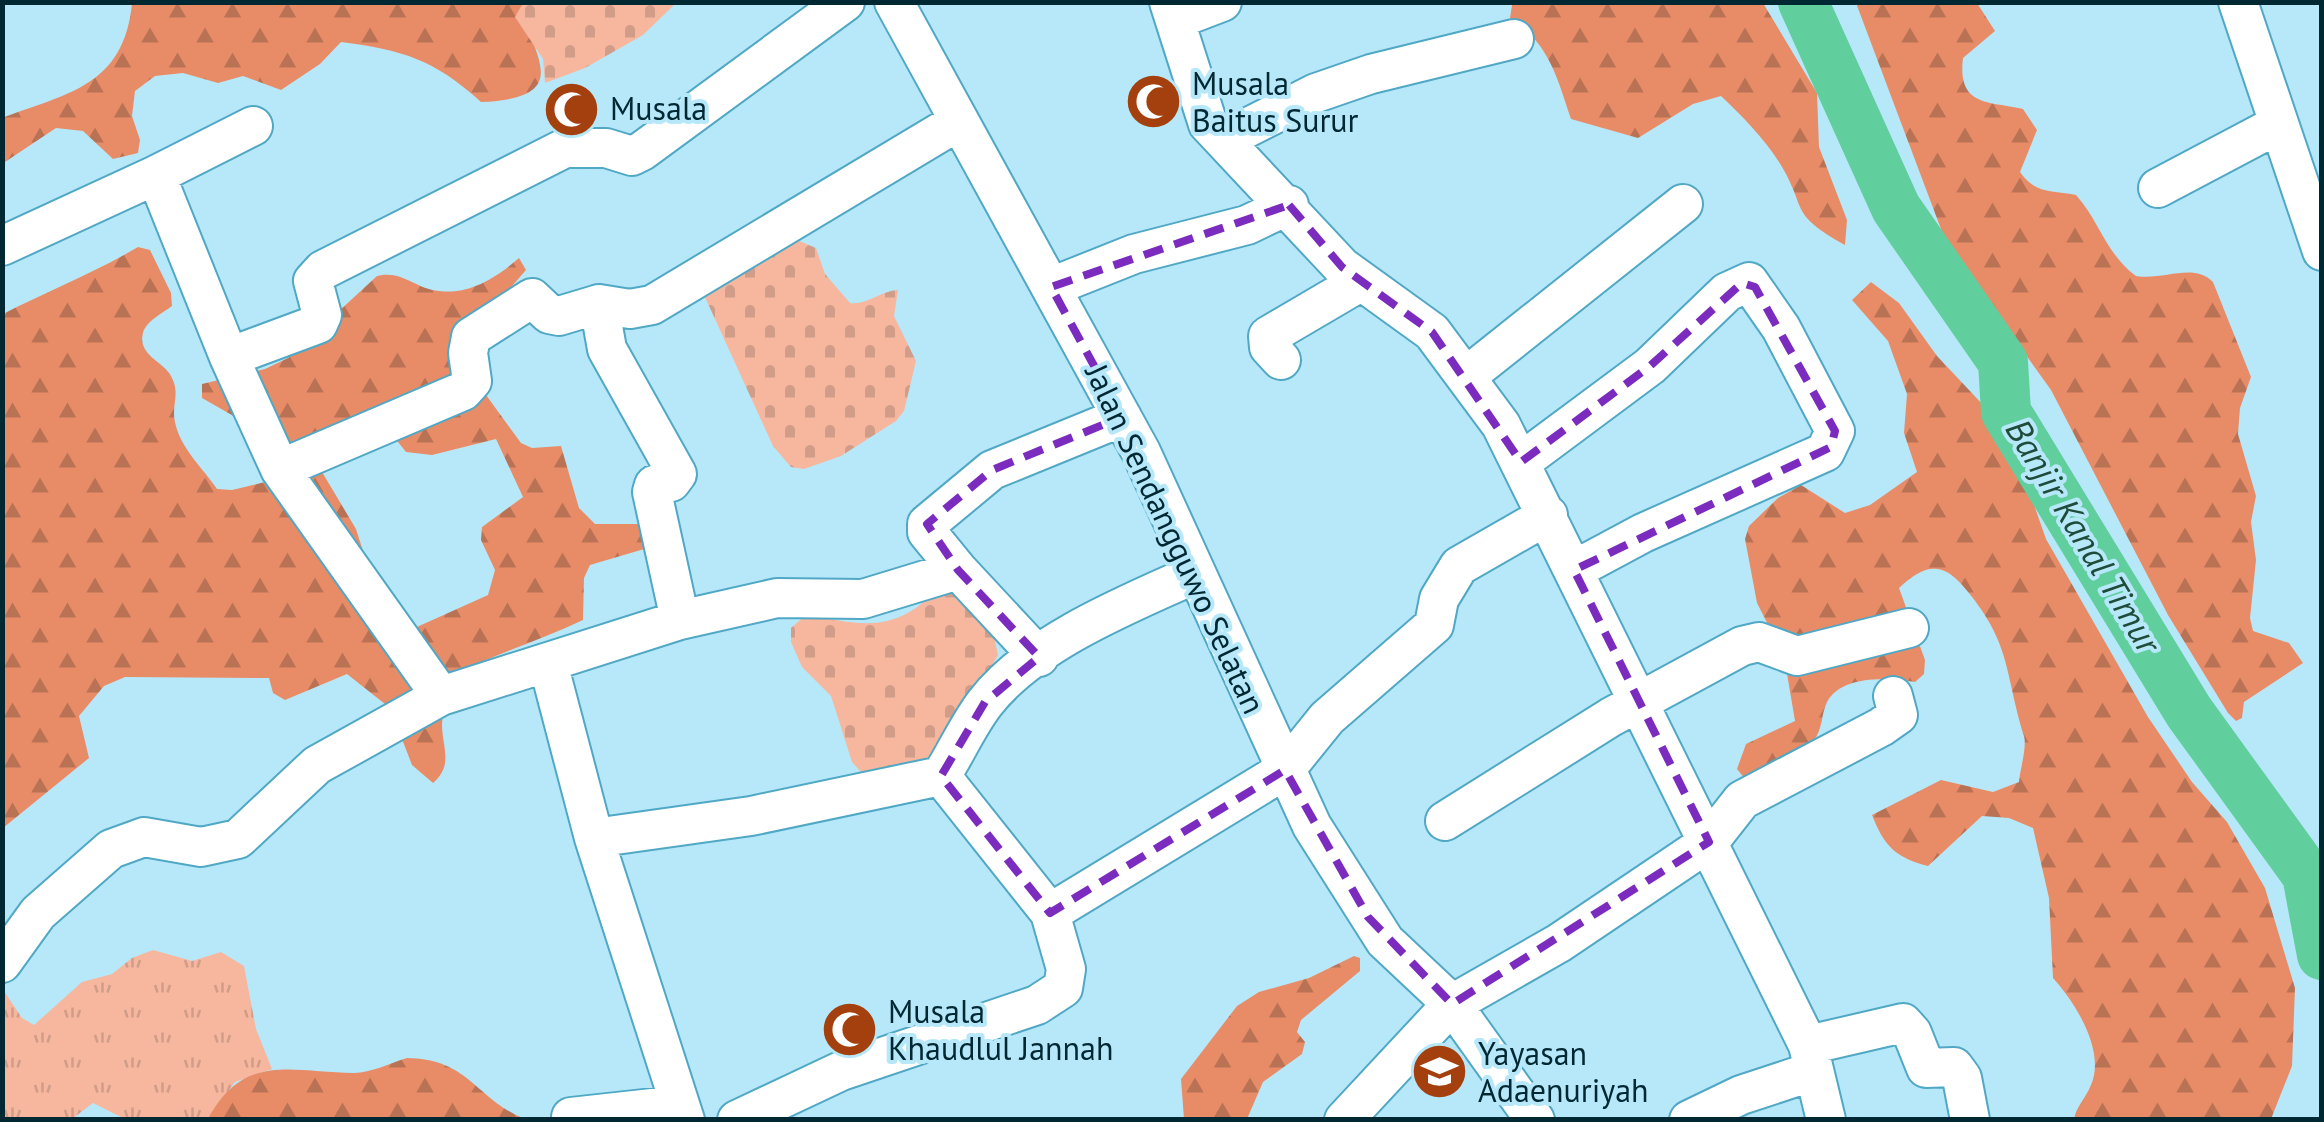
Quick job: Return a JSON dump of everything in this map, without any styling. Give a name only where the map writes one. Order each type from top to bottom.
[{"type":"street","points":[[229,357],[318,324],[322,315],[313,281],[323,270],[565,148],[606,148],[632,156],[642,152],[844,2]]},
{"type":"street","name":"Jalan Sendangguwo Selatan","points":[[894,2],[1122,418],[1312,826],[1368,918],[1401,958],[1452,1004],[1535,1120]]},
{"type":"street","points":[[1222,2],[1172,11],[1208,124],[1360,282],[1432,332],[1468,376],[1548,516],[1708,842],[1811,1058],[1826,1120]]},
{"type":"street","points":[[2238,2],[2322,251]]},
{"type":"street","points":[[1222,140],[1353,80],[1514,39]]},
{"type":"street","points":[[280,469],[463,391],[472,381],[468,352],[471,337],[532,298],[549,314],[558,316],[598,304],[652,306],[959,121]]},
{"type":"street","points":[[2158,188],[2279,124]]},
{"type":"street","points":[[2,246],[156,176],[252,126]]},
{"type":"street","points":[[156,176],[229,357],[280,469],[441,696]]},
{"type":"street","points":[[1468,376],[1683,204]]},
{"type":"street","points":[[1050,287],[1134,254],[1247,225],[1289,205]]},
{"type":"street","points":[[1281,360],[1269,347],[1268,336],[1360,282]]},
{"type":"street","points":[[1520,462],[1650,366],[1727,292],[1749,282],[1780,328],[1835,432],[1825,452],[1644,533],[1574,570]]},
{"type":"street","points":[[598,304],[607,349],[677,474],[670,482],[654,485],[652,492],[680,620]]},
{"type":"street","points":[[1039,657],[958,570],[927,532],[928,524],[992,470],[1122,418]]},
{"type":"street","points":[[1050,913],[1285,770],[1327,718],[1434,624],[1439,598],[1458,566],[1548,516]]},
{"type":"street","points":[[2,963],[38,912],[111,849],[144,837],[201,847],[238,839],[317,765],[441,696],[680,620],[777,598],[863,599],[958,570]]},
{"type":"street","points":[[594,838],[751,816],[941,776],[986,702],[1039,657],[1105,614],[1195,574]]},
{"type":"street","points":[[1445,821],[1742,646],[1759,642],[1797,656],[1909,628]]},
{"type":"street","points":[[548,663],[594,838],[683,1112],[571,1117]]},
{"type":"street","points":[[1344,1120],[1452,1004],[1531,961],[1708,842],[1742,800],[1898,714],[1893,696]]},
{"type":"street","points":[[737,1120],[841,1071],[1036,1005],[1063,988],[1066,969],[1050,913],[941,776]]},
{"type":"street","points":[[1689,1120],[1811,1058],[1903,1023],[1912,1033],[1926,1068],[1954,1067],[1960,1073],[1970,1120]]},
{"type":"highlighted area","points":[[1289,205],[1342,267],[1432,332],[1521,462],[1650,366],[1727,292],[1742,283],[1755,287],[1835,431],[1831,447],[1574,570],[1709,842],[1452,1004],[1368,917],[1285,770],[1050,913],[941,776],[985,702],[1039,657],[958,570],[927,524],[992,470],[1122,417],[1051,287]]},
{"type":"green space","points":[[523,2],[676,3],[643,35],[585,68],[545,83],[543,59],[515,17]]},
{"type":"green space","points":[[132,3],[523,3],[541,68],[539,81],[531,91],[512,98],[481,102],[448,76],[416,59],[341,42],[320,64],[281,90],[243,76],[218,83],[183,73],[155,76],[135,91],[132,116],[140,140],[138,153],[113,159],[83,131],[56,128],[2,164],[2,118],[70,93],[105,69],[127,31]]},
{"type":"green space","points":[[1763,3],[1817,93],[1819,147],[1847,220],[1845,245],[1806,217],[1773,153],[1721,96],[1693,104],[1638,138],[1571,119],[1543,50],[1510,18],[1512,5]]},
{"type":"green space","points":[[1856,3],[1977,3],[1995,31],[1963,58],[1965,86],[1978,99],[2023,109],[2037,130],[2020,172],[2032,185],[2076,195],[2117,258],[2136,276],[2196,273],[2213,282],[2251,377],[2240,408],[2238,434],[2256,496],[2251,522],[2256,560],[2250,618],[2253,631],[2289,643],[2303,663],[2244,702],[2242,718],[2236,721],[2228,713],[2168,615],[2051,390],[1947,245]]},
{"type":"green space","points":[[797,240],[816,248],[825,274],[850,303],[898,290],[894,316],[916,361],[904,411],[896,421],[841,456],[804,469],[791,467],[773,446],[704,295]]},
{"type":"green space","points":[[138,247],[150,250],[171,293],[172,306],[151,321],[142,341],[174,382],[175,422],[187,449],[217,489],[232,490],[269,481],[237,418],[202,398],[202,384],[265,369],[288,358],[377,276],[394,276],[450,292],[492,278],[519,258],[526,270],[500,300],[465,366],[521,443],[532,448],[561,446],[579,508],[595,524],[644,524],[651,547],[590,565],[584,578],[583,620],[451,676],[442,724],[445,762],[433,783],[412,765],[390,708],[347,674],[285,700],[273,693],[269,678],[125,677],[104,686],[79,716],[89,758],[3,828],[3,314]],"holes":[[[390,432],[406,452],[432,455],[496,439],[523,497],[482,527],[481,540],[495,570],[488,595],[408,631],[370,573],[356,529],[322,472],[329,444]]]},
{"type":"green space","points":[[1871,282],[1899,303],[1937,356],[1985,407],[2019,462],[2046,539],[2148,717],[2192,782],[2227,822],[2265,888],[2295,988],[2292,1066],[2271,1119],[2074,1119],[2091,1085],[2094,1057],[2079,1013],[2053,978],[2049,898],[2033,828],[2009,818],[1982,816],[1928,866],[1899,855],[1881,835],[1872,815],[1941,780],[1993,792],[2019,782],[2025,741],[1999,641],[1979,606],[1955,577],[1931,569],[1915,575],[1899,588],[1925,660],[1924,674],[1915,682],[1880,679],[1843,686],[1827,702],[1817,736],[1808,747],[1745,779],[1737,769],[1746,744],[1795,721],[1784,656],[1757,603],[1745,539],[1749,526],[1778,498],[1801,485],[1845,513],[1870,505],[1917,472],[1904,433],[1907,394],[1888,341],[1852,300]]},
{"type":"green space","points":[[949,579],[985,595],[998,655],[939,756],[861,772],[852,762],[831,696],[802,667],[791,642],[791,628],[807,614],[850,622],[884,622],[915,609]]},
{"type":"green space","points":[[153,950],[192,961],[221,952],[244,966],[256,1029],[272,1069],[235,1082],[208,1119],[125,1119],[93,1103],[72,1119],[3,1119],[2,988],[22,1018],[34,1025],[82,982],[112,974],[132,958]]},
{"type":"green space","points":[[1354,956],[1360,958],[1360,971],[1301,1020],[1297,1032],[1305,1042],[1302,1054],[1263,1082],[1247,1119],[1184,1119],[1181,1079],[1237,1006],[1259,992],[1309,978]]},
{"type":"green space","points":[[407,1058],[428,1060],[459,1072],[508,1111],[525,1119],[208,1119],[237,1083],[253,1075],[290,1069],[360,1073]]},
{"type":"waterway","name":"Banjir Kanal Timur","points":[[1803,2],[1896,208],[2003,362],[2006,412],[2189,712],[2307,875],[2322,955]]},
{"type":"place","name":"Musala Baitus Surur","points":[[1153,102]]},
{"type":"place","name":"Musala","points":[[571,109]]},
{"type":"place","name":"Musala Khaudlul Jannah","points":[[849,1030]]},
{"type":"place","name":"Yayasan Adaenuriyah","points":[[1439,1072]]}]
